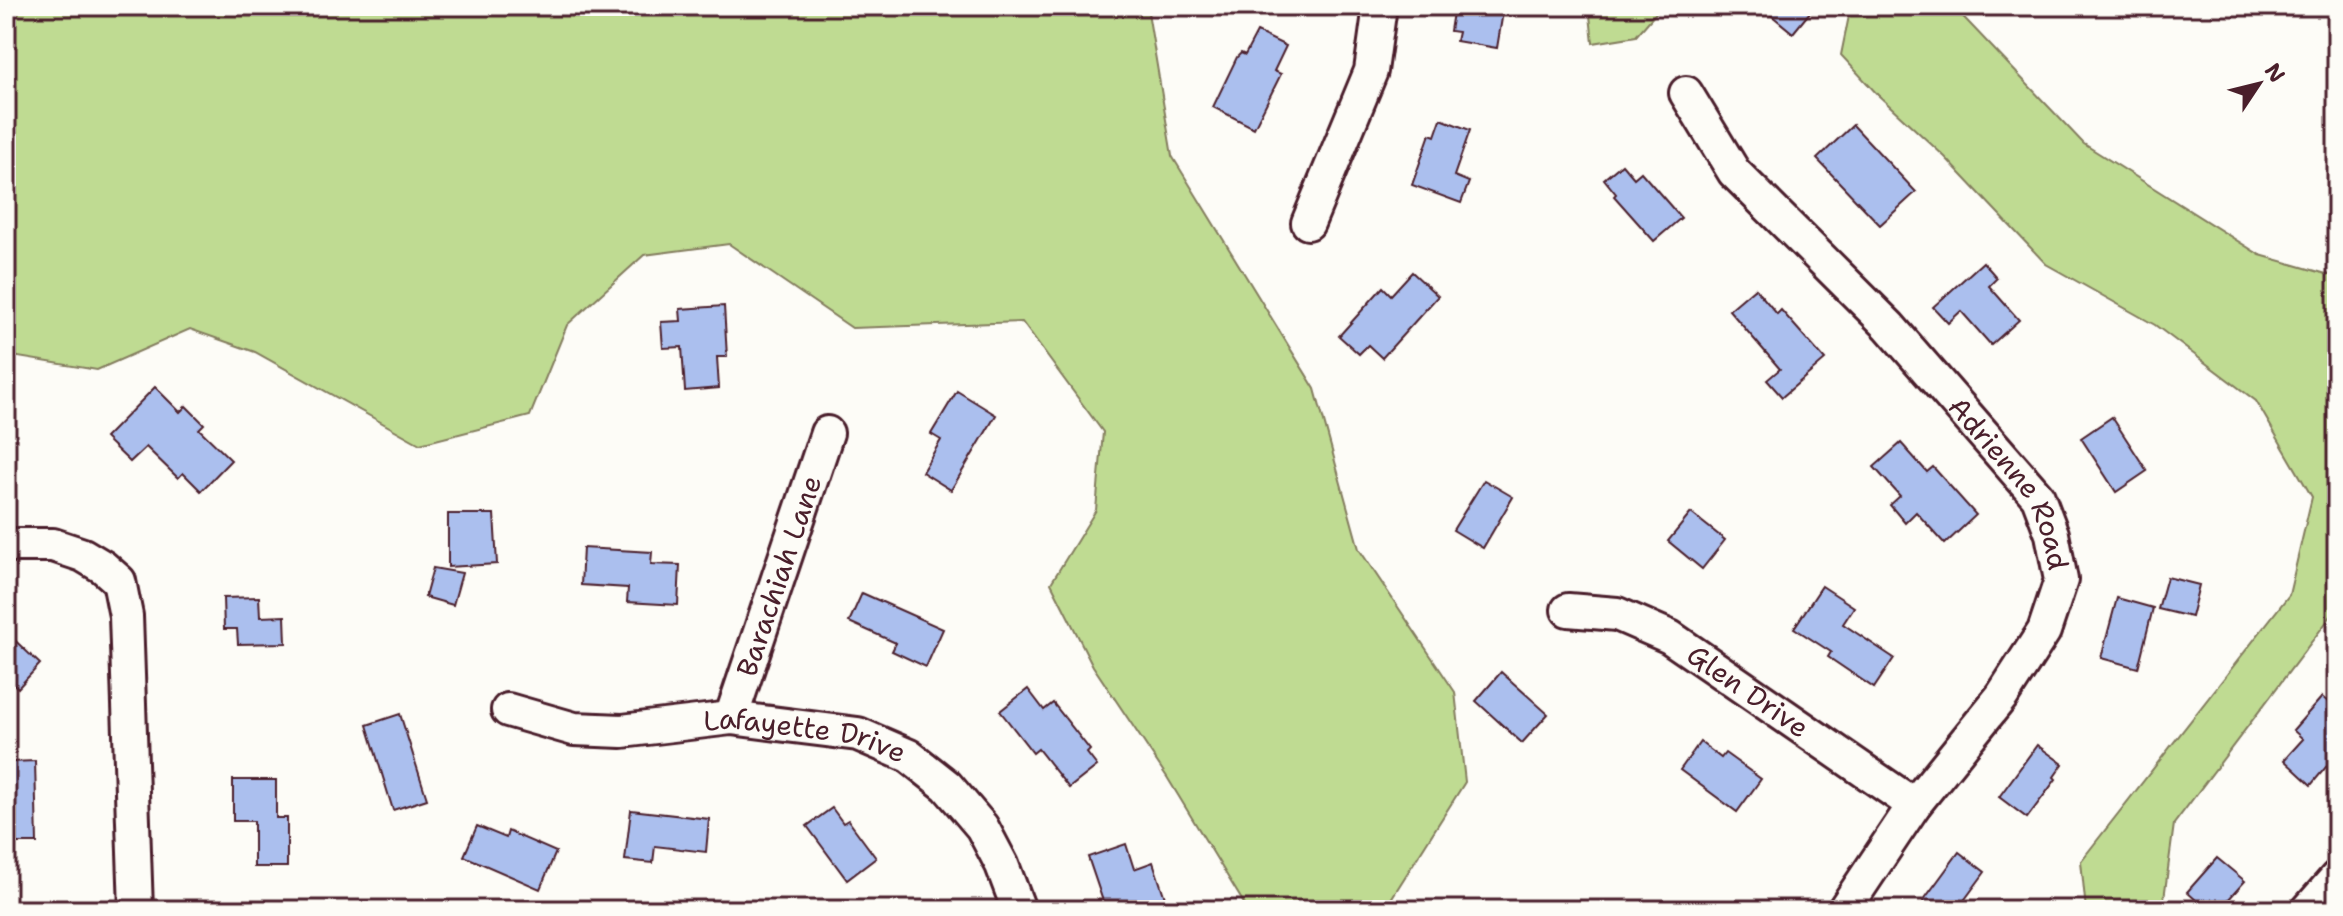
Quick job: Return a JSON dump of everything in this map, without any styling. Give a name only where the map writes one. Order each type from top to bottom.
[{"type":"street","points":[[1308,223],[1371,71],[1380,6]]},
{"type":"street","name":"Adrienne Road","points":[[1686,93],[1734,172],[1889,326],[2038,497],[2052,534],[2061,580],[2044,631],[2002,696],[1914,805],[1844,910]]},
{"type":"street","name":"Barachiah Lane","points":[[731,718],[827,433]]},
{"type":"street","points":[[6,545],[53,545],[83,555],[119,581],[126,616],[136,910]]},
{"type":"street","name":"Glen Drive","points":[[1568,610],[1617,614],[1670,637],[1914,805]]},
{"type":"street","name":"Lafayette Drive","points":[[508,710],[574,729],[622,731],[731,718],[858,734],[909,756],[947,786],[982,827],[1002,865],[1019,910]]},
{"type":"street","points":[[2308,910],[2337,877]]},
{"type":"green space","points":[[6,6],[1147,6],[1172,156],[1315,389],[1359,549],[1455,692],[1465,782],[1384,910],[1248,910],[1167,777],[1093,666],[1051,583],[1096,510],[1103,432],[1022,322],[852,328],[729,244],[644,255],[567,325],[530,416],[420,444],[255,352],[190,329],[97,370],[6,355]]},
{"type":"green space","points":[[1589,6],[1662,6],[1636,36],[1593,43]]},
{"type":"green space","points":[[1851,6],[1953,6],[2084,144],[2260,255],[2337,277],[2337,608],[2174,824],[2163,906],[2166,910],[2086,910],[2081,861],[2289,595],[2312,497],[2256,401],[2155,325],[2046,264],[1945,157],[1878,95],[1841,55]]},
{"type":"building","points":[[1454,6],[1504,6],[1497,48],[1456,41],[1458,32],[1450,31]]},
{"type":"building","points":[[1760,6],[1815,6],[1793,33]]},
{"type":"building","points":[[1257,32],[1286,46],[1274,71],[1281,74],[1254,128],[1213,107],[1237,57],[1241,53],[1245,55]]},
{"type":"building","points":[[1441,119],[1470,130],[1454,176],[1469,182],[1461,203],[1412,185],[1430,134],[1435,136]]},
{"type":"building","points":[[1853,125],[1916,192],[1880,225],[1817,159]]},
{"type":"building","points":[[1622,164],[1634,178],[1641,172],[1681,218],[1654,241],[1614,196],[1616,194],[1604,179]]},
{"type":"building","points":[[1983,262],[1997,278],[1989,286],[2019,320],[1991,345],[1961,311],[1948,323],[1933,307]]},
{"type":"building","points":[[1412,272],[1438,296],[1382,358],[1368,345],[1359,354],[1339,336],[1383,287],[1391,295]]},
{"type":"building","points":[[1755,288],[1777,314],[1781,310],[1825,360],[1782,397],[1767,380],[1780,369],[1729,310]]},
{"type":"building","points":[[724,306],[727,357],[717,357],[719,388],[685,391],[682,347],[663,348],[661,322],[681,321],[680,309]]},
{"type":"building","points":[[155,387],[180,412],[186,406],[204,424],[199,429],[231,460],[201,491],[183,473],[178,478],[146,447],[130,462],[105,438]]},
{"type":"building","points":[[957,391],[996,415],[951,490],[922,472],[941,440],[931,434]]},
{"type":"building","points":[[2112,417],[2147,471],[2116,492],[2081,438]]},
{"type":"building","points":[[1901,443],[1927,472],[1933,467],[1976,515],[1945,544],[1916,512],[1905,523],[1890,505],[1900,496],[1874,467]]},
{"type":"building","points":[[1484,480],[1513,497],[1483,548],[1453,530]]},
{"type":"building","points":[[1691,513],[1725,540],[1702,569],[1668,541]]},
{"type":"building","points":[[448,514],[494,514],[497,564],[448,567]]},
{"type":"building","points":[[583,548],[652,552],[651,564],[680,565],[678,605],[627,602],[628,588],[581,585]]},
{"type":"building","points":[[433,568],[462,573],[453,605],[425,597]]},
{"type":"building","points":[[2167,577],[2199,585],[2191,617],[2158,609]]},
{"type":"building","points":[[1822,586],[1854,607],[1843,624],[1894,658],[1874,688],[1828,657],[1831,652],[1794,628]]},
{"type":"building","points":[[862,593],[943,629],[926,667],[892,651],[896,643],[849,622]]},
{"type":"building","points":[[259,597],[260,617],[285,616],[286,643],[238,644],[237,629],[224,629],[223,598]]},
{"type":"building","points":[[2117,598],[2153,608],[2138,668],[2101,658]]},
{"type":"building","points":[[6,632],[40,664],[18,688],[6,677]]},
{"type":"building","points":[[1501,672],[1548,714],[1522,743],[1476,701]]},
{"type":"building","points":[[1028,689],[1044,710],[1053,703],[1090,750],[1087,753],[1097,766],[1069,788],[1038,749],[1033,753],[1000,711]]},
{"type":"building","points":[[2322,697],[2337,709],[2337,754],[2311,785],[2284,760],[2303,739],[2293,730]]},
{"type":"building","points":[[400,714],[427,799],[393,810],[367,725]]},
{"type":"building","points":[[1700,742],[1721,758],[1725,753],[1761,779],[1737,812],[1680,770]]},
{"type":"building","points":[[2037,745],[2063,764],[2054,777],[2056,779],[2027,818],[1999,797]]},
{"type":"building","points":[[35,761],[37,843],[13,843],[11,762]]},
{"type":"building","points":[[233,780],[276,780],[276,818],[287,818],[287,867],[254,867],[254,821],[233,821]]},
{"type":"building","points":[[832,808],[843,823],[848,820],[876,858],[847,880],[807,826]]},
{"type":"building","points":[[631,810],[709,819],[706,852],[655,846],[653,863],[625,860]]},
{"type":"building","points":[[477,826],[506,838],[508,831],[556,852],[540,889],[464,856]]},
{"type":"building","points":[[1126,844],[1134,869],[1153,862],[1169,910],[1106,910],[1088,857]]},
{"type":"building","points":[[1959,852],[1985,872],[1957,910],[1935,910],[1923,901]]},
{"type":"building","points":[[2217,858],[2245,881],[2219,910],[2207,910],[2187,892]]}]
